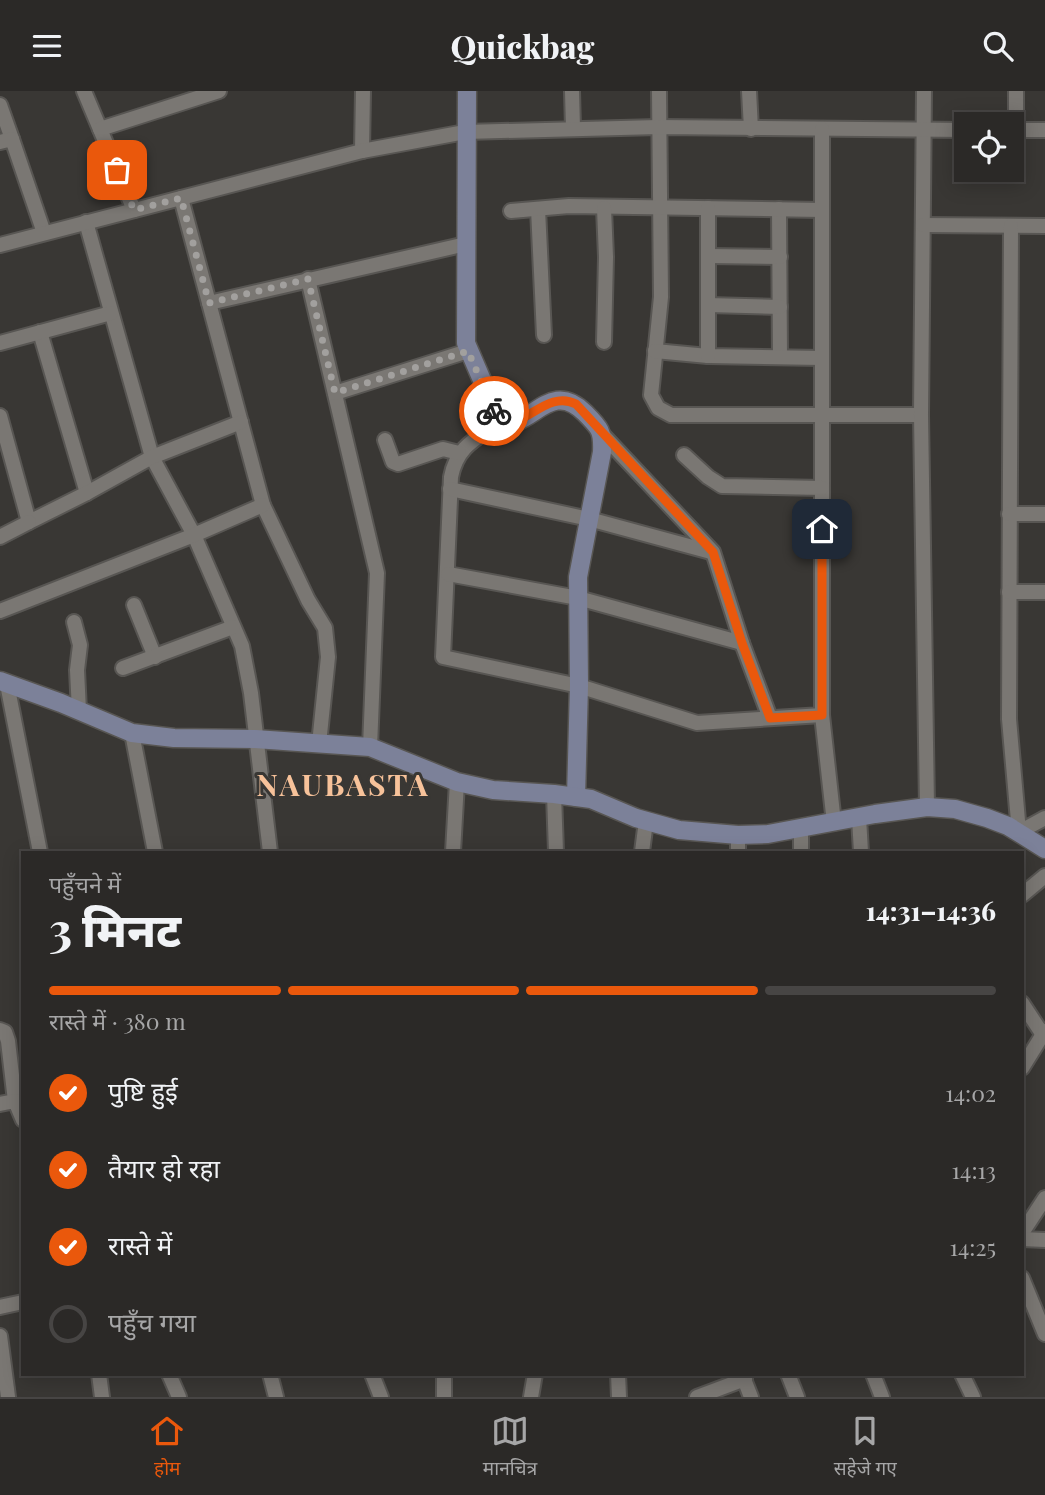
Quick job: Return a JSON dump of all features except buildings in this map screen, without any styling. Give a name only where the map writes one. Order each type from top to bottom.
[{"type":"street","points":[[84,91],[134,210]]},
{"type":"street","points":[[100,129],[179,97],[219,91]]},
{"type":"street","points":[[362,151],[363,91]]},
{"type":"street","points":[[467,91],[465,132],[468,351],[500,422]]},
{"type":"street","points":[[572,91],[573,128]]},
{"type":"street","points":[[659,91],[658,208],[661,297],[651,395],[658,408],[671,415],[920,415]]},
{"type":"street","points":[[749,91],[751,129]]},
{"type":"street","points":[[924,91],[920,415],[928,807]]},
{"type":"street","points":[[1015,112],[1016,91]]},
{"type":"street","points":[[0,105],[6,140],[44,233]]},
{"type":"street","points":[[0,245],[362,151],[465,132],[658,127],[954,130]]},
{"type":"street","points":[[821,129],[822,715],[834,823]]},
{"type":"street","points":[[1024,130],[1045,130]]},
{"type":"street","points":[[181,198],[263,505],[308,600],[325,628],[328,657],[319,744]]},
{"type":"street","points":[[511,211],[569,207],[822,210]]},
{"type":"street","points":[[604,208],[604,342]]},
{"type":"street","points":[[708,208],[708,356]]},
{"type":"street","points":[[538,209],[544,335]]},
{"type":"street","points":[[779,209],[780,357]]},
{"type":"street","points":[[86,222],[152,457],[194,535],[242,646],[251,693],[270,851]]},
{"type":"street","points":[[923,225],[1045,226]]},
{"type":"street","points":[[1011,226],[1009,719],[1019,832]]},
{"type":"street","points":[[209,303],[466,244]]},
{"type":"street","points":[[708,256],[780,257]]},
{"type":"street","points":[[308,279],[377,573],[370,747]]},
{"type":"street","points":[[708,305],[780,307]]},
{"type":"street","points":[[0,343],[111,313]]},
{"type":"street","points":[[40,332],[87,493]]},
{"type":"street","points":[[335,393],[468,351]]},
{"type":"street","points":[[655,351],[708,356],[822,358]]},
{"type":"street","points":[[770,718],[742,643],[713,552],[576,404],[564,400],[551,403],[509,423],[500,422],[458,453],[453,463],[450,489],[443,657],[579,686],[697,723],[822,715]]},
{"type":"street","points":[[0,416],[29,522]]},
{"type":"street","points":[[0,537],[152,457],[241,422]]},
{"type":"street","points":[[576,797],[578,577],[602,452],[602,434]]},
{"type":"street","points":[[385,440],[393,461],[398,464],[443,449],[458,453]]},
{"type":"street","points":[[684,455],[722,486],[822,488]]},
{"type":"street","points":[[450,489],[589,519],[713,552]]},
{"type":"street","points":[[0,611],[263,505]]},
{"type":"street","points":[[1009,514],[1045,514]]},
{"type":"street","points":[[448,574],[578,597],[742,643]]},
{"type":"street","points":[[1009,592],[1045,592]]},
{"type":"street","points":[[134,605],[155,657]]},
{"type":"street","points":[[74,622],[80,645],[77,670],[79,711]]},
{"type":"street","points":[[123,668],[233,627]]},
{"type":"street","points":[[3,682],[131,733],[174,738],[255,739],[370,747],[457,782],[493,790],[591,799],[646,821],[738,844],[859,817],[928,807],[955,809],[987,818],[1019,832],[1045,849]]},
{"type":"street","points":[[3,682],[40,851]]},
{"type":"street","points":[[131,733],[155,851]]},
{"type":"street","points":[[453,851],[457,782]]},
{"type":"street","points":[[554,794],[556,851]]},
{"type":"street","points":[[859,817],[861,851]]},
{"type":"street","points":[[1019,832],[1045,818]]},
{"type":"street","points":[[642,851],[646,821]]},
{"type":"street","points":[[801,829],[801,851]]},
{"type":"street","points":[[1024,893],[1045,876]]},
{"type":"street","points":[[1024,1006],[1044,1033],[1024,1065]]},
{"type":"street","points":[[0,1029],[5,1032],[8,1041],[16,1101],[21,1115]]},
{"type":"street","points":[[0,1104],[16,1101]]},
{"type":"street","points":[[1024,1230],[1045,1198]]},
{"type":"street","points":[[1024,1239],[1045,1240]]},
{"type":"street","points":[[1024,1283],[1045,1333]]},
{"type":"street","points":[[0,1307],[21,1302]]},
{"type":"street","points":[[0,1336],[8,1397]]},
{"type":"street","points":[[100,1376],[103,1397]]},
{"type":"street","points":[[170,1376],[179,1397]]},
{"type":"street","points":[[271,1376],[276,1397]]},
{"type":"street","points":[[373,1376],[381,1397]]},
{"type":"street","points":[[444,1376],[444,1397]]},
{"type":"street","points":[[531,1397],[535,1376]]},
{"type":"street","points":[[618,1376],[619,1397]]},
{"type":"street","points":[[789,1376],[797,1397]]},
{"type":"street","points":[[874,1376],[882,1397]]},
{"type":"street","points":[[963,1376],[973,1397]]},
{"type":"street","points":[[696,1397],[744,1377],[751,1397]]},
{"type":"way so far","points":[[117,170],[134,210],[181,198],[209,303],[308,279],[335,393],[468,351],[494,411]]},
{"type":"district","name":"NAUBASTA","points":[[343,786]]},
{"type":"route","points":[[494,411],[497,419],[505,424],[558,400],[576,404],[713,552],[742,643],[770,718],[822,715],[822,529]]}]
